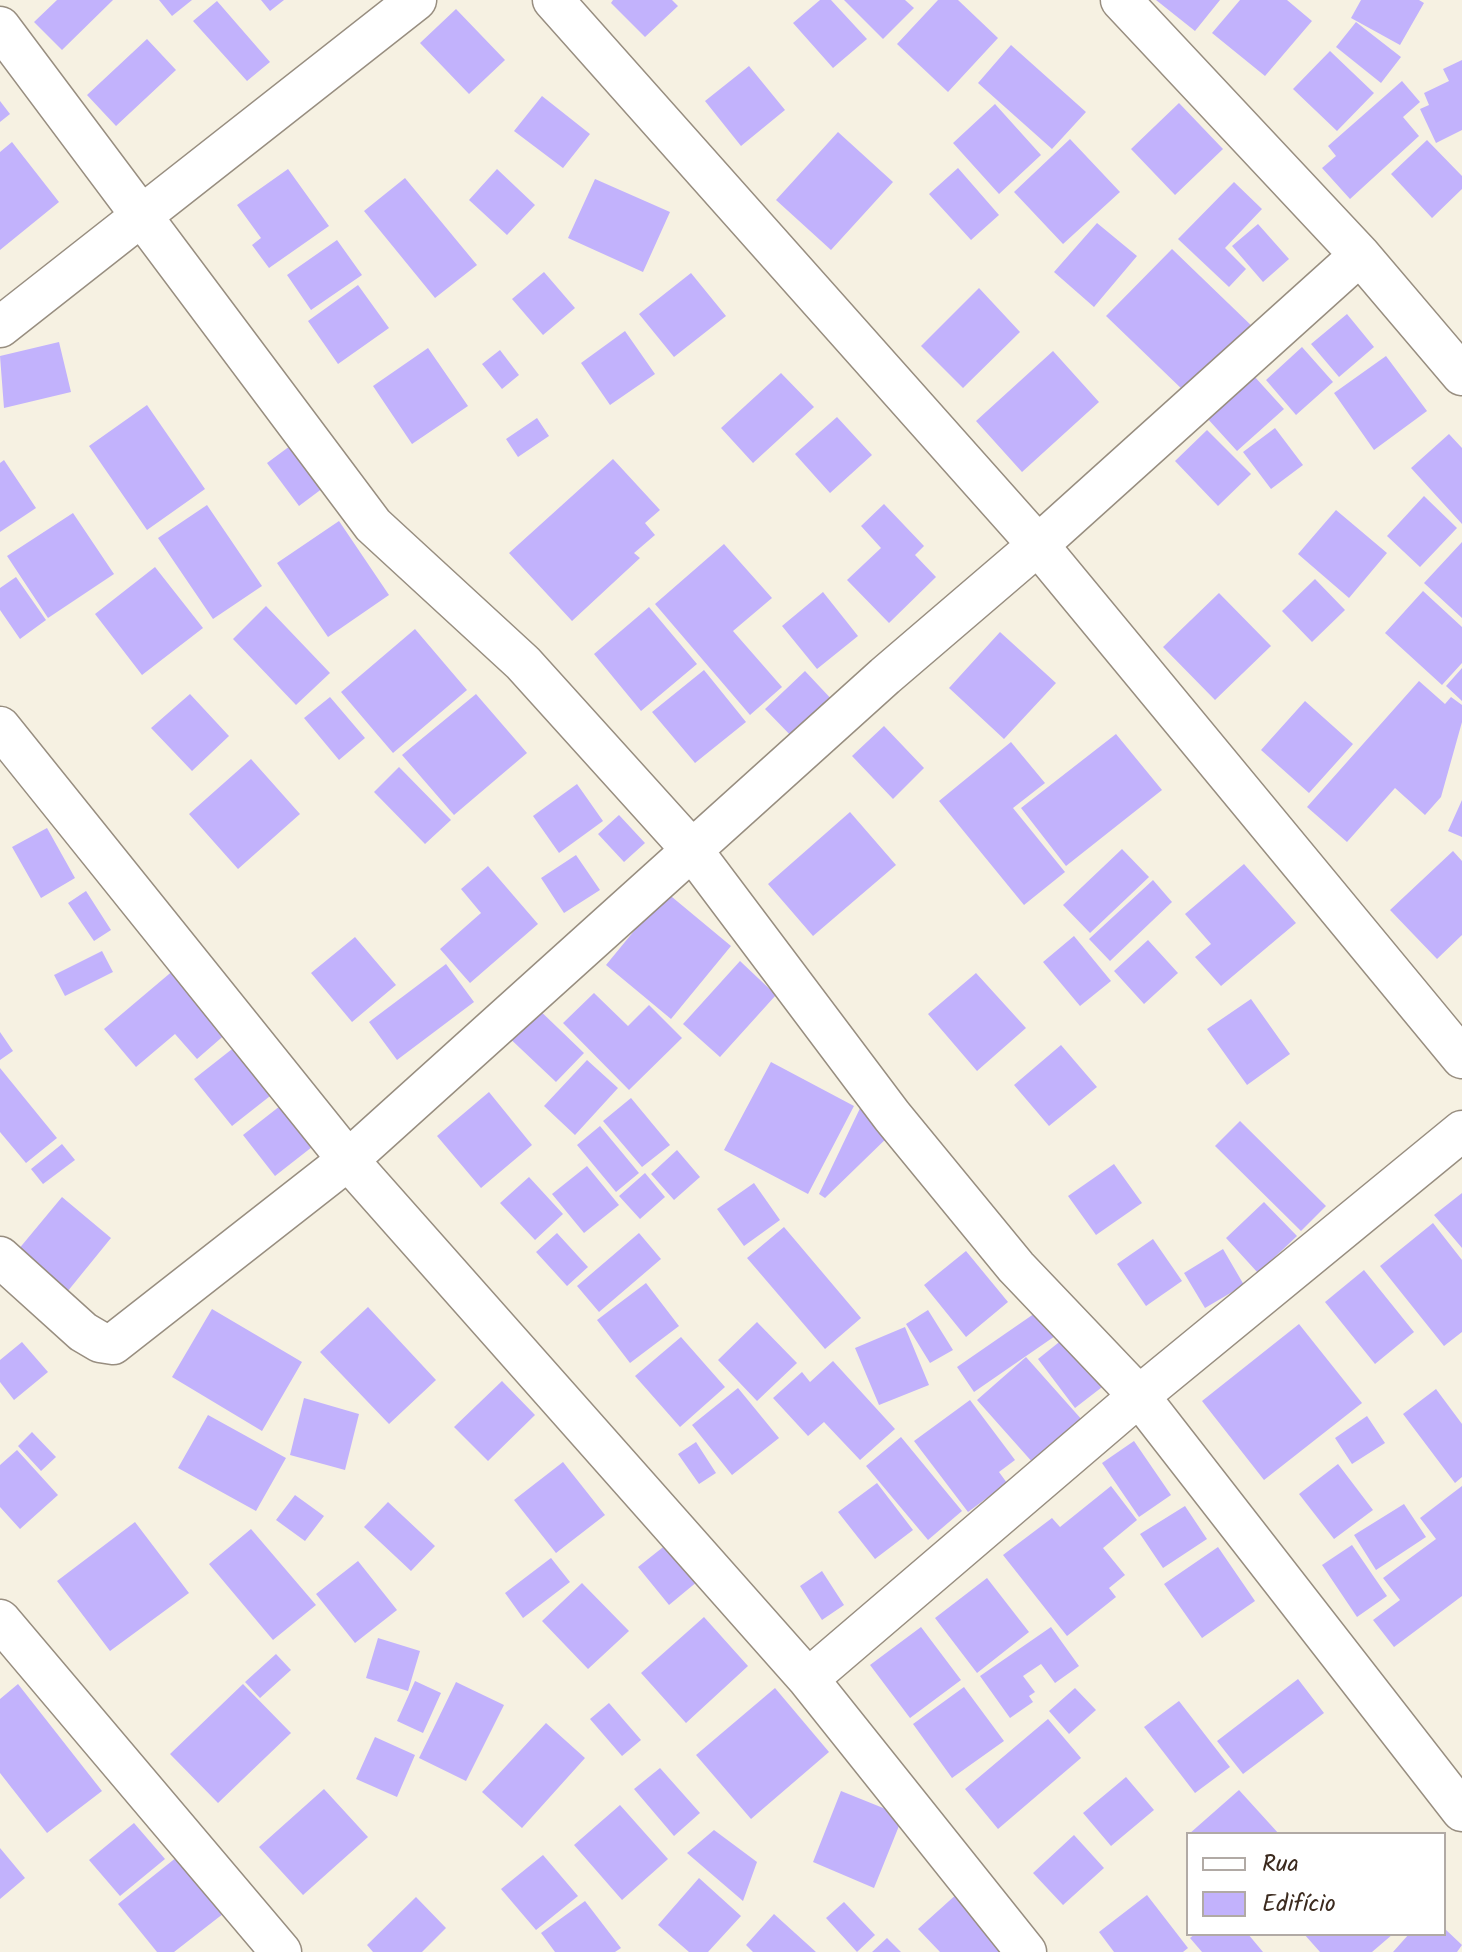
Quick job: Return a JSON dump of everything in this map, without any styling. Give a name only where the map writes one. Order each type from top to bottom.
[{"type":"street","points":[[0,327],[416,0]]},
{"type":"street","points":[[553,0],[1038,545],[1462,1058]]},
{"type":"street","points":[[1121,0],[1360,255],[1462,375]]},
{"type":"street","points":[[0,27],[373,525],[523,663],[692,850],[892,1116],[1016,1267],[1139,1396],[1462,1811]]},
{"type":"street","points":[[0,1257],[83,1332],[100,1342],[113,1344],[348,1160],[885,676],[1038,545],[1360,255]]},
{"type":"street","points":[[0,727],[348,1160],[808,1679],[1026,1952]]},
{"type":"street","points":[[808,1679],[1139,1396],[1462,1131]]},
{"type":"street","points":[[0,1620],[281,1952]]},
{"type":"building","points":[[57,0],[113,0],[62,50],[34,22]]},
{"type":"building","points":[[159,0],[192,0],[172,16]]},
{"type":"building","points":[[261,0],[284,0],[270,11]]},
{"type":"building","points":[[613,0],[672,0],[678,6],[645,37],[611,3]]},
{"type":"building","points":[[820,0],[831,0],[867,39],[833,68],[793,23]]},
{"type":"building","points":[[844,0],[905,0],[914,8],[883,39]]},
{"type":"building","points":[[938,0],[958,0],[998,38],[948,92],[897,44]]},
{"type":"building","points":[[1156,0],[1220,0],[1195,31]]},
{"type":"building","points":[[1240,0],[1287,0],[1312,21],[1265,76],[1212,33]]},
{"type":"building","points":[[1361,0],[1419,0],[1424,3],[1400,45],[1351,18]]},
{"type":"building","points":[[217,1],[270,62],[247,81],[193,21]]},
{"type":"building","points":[[456,9],[505,60],[469,94],[420,43]]},
{"type":"building","points":[[1356,22],[1401,57],[1381,83],[1336,47]]},
{"type":"building","points":[[147,39],[176,70],[116,126],[87,95]]},
{"type":"building","points":[[1011,45],[1086,112],[1052,149],[978,83]]},
{"type":"building","points":[[1330,51],[1374,93],[1337,131],[1293,89]]},
{"type":"building","points":[[1462,60],[1462,130],[1436,143],[1420,109],[1429,105],[1424,93],[1449,81],[1443,69]]},
{"type":"building","points":[[749,66],[785,110],[741,146],[705,101]]},
{"type":"building","points":[[1402,81],[1420,102],[1403,117],[1419,136],[1350,199],[1322,168],[1336,156],[1328,146]]},
{"type":"building","points":[[542,96],[590,134],[563,168],[514,131]]},
{"type":"building","points":[[0,101],[10,114],[0,122]]},
{"type":"building","points":[[1179,103],[1223,149],[1175,195],[1131,149]]},
{"type":"building","points":[[995,104],[1041,155],[999,194],[953,143]]},
{"type":"building","points":[[838,132],[893,182],[831,250],[776,200]]},
{"type":"building","points":[[1070,139],[1120,192],[1063,244],[1014,192]]},
{"type":"building","points":[[1427,140],[1462,176],[1462,189],[1432,218],[1391,174]]},
{"type":"building","points":[[12,142],[59,202],[0,250],[0,152]]},
{"type":"building","points":[[958,168],[999,215],[971,240],[929,194]]},
{"type":"building","points":[[288,169],[329,226],[269,268],[252,245],[261,238],[237,205]]},
{"type":"building","points":[[497,169],[535,205],[507,235],[469,200]]},
{"type":"building","points":[[405,178],[477,265],[435,298],[364,211]]},
{"type":"building","points":[[595,179],[670,212],[643,272],[568,238]]},
{"type":"building","points":[[1234,182],[1262,209],[1225,248],[1246,269],[1229,287],[1178,239]]},
{"type":"building","points":[[1097,223],[1137,256],[1094,307],[1054,272]]},
{"type":"building","points":[[1258,224],[1289,259],[1263,282],[1232,246]]},
{"type":"building","points":[[337,240],[362,275],[311,310],[287,275]]},
{"type":"building","points":[[1172,249],[1256,330],[1186,393],[1106,316]]},
{"type":"building","points":[[544,272],[575,308],[543,335],[512,299]]},
{"type":"building","points":[[691,273],[726,316],[674,357],[639,314]]},
{"type":"building","points":[[358,285],[389,328],[338,364],[308,321]]},
{"type":"building","points":[[979,288],[1020,332],[963,388],[921,346]]},
{"type":"building","points":[[1347,314],[1374,347],[1339,377],[1311,344]]},
{"type":"building","points":[[625,331],[655,374],[610,405],[581,363]]},
{"type":"building","points":[[59,342],[71,392],[4,408],[0,356]]},
{"type":"building","points":[[1302,347],[1333,382],[1296,415],[1266,380]]},
{"type":"building","points":[[428,348],[468,406],[412,444],[373,386]]},
{"type":"building","points":[[500,350],[519,375],[502,389],[482,364]]},
{"type":"building","points":[[1053,351],[1099,402],[1022,472],[976,421]]},
{"type":"building","points":[[1386,356],[1427,411],[1374,450],[1334,393]]},
{"type":"building","points":[[781,373],[814,407],[753,463],[721,428]]},
{"type":"building","points":[[1254,376],[1284,409],[1237,451],[1207,418]]},
{"type":"building","points":[[147,405],[205,489],[147,530],[89,446]]},
{"type":"building","points":[[837,417],[872,455],[830,493],[795,454]]},
{"type":"building","points":[[537,418],[549,436],[518,457],[506,439]]},
{"type":"building","points":[[1275,428],[1303,465],[1271,489],[1243,452]]},
{"type":"building","points":[[1207,430],[1251,474],[1218,506],[1175,461]]},
{"type":"building","points":[[1449,434],[1462,448],[1462,524],[1411,468]]},
{"type":"building","points":[[290,446],[323,488],[299,506],[267,463]]},
{"type":"building","points":[[613,459],[660,510],[645,523],[655,535],[634,553],[640,558],[572,621],[509,553]]},
{"type":"building","points":[[4,460],[36,508],[0,532],[0,463]]},
{"type":"building","points":[[1424,496],[1457,528],[1420,567],[1387,536]]},
{"type":"building","points":[[884,504],[924,546],[915,555],[936,577],[889,623],[847,580],[881,548],[861,526]]},
{"type":"building","points":[[207,505],[262,586],[213,619],[158,538]]},
{"type":"building","points":[[1336,510],[1387,553],[1349,598],[1298,554]]},
{"type":"building","points":[[73,513],[114,574],[48,618],[7,556]]},
{"type":"building","points":[[339,521],[389,595],[328,637],[277,563]]},
{"type":"building","points":[[1462,542],[1462,618],[1424,583]]},
{"type":"building","points":[[724,544],[772,598],[733,631],[782,687],[750,715],[655,604]]},
{"type":"building","points":[[155,567],[203,628],[142,675],[95,614]]},
{"type":"building","points":[[16,577],[46,620],[20,639],[0,610],[0,588]]},
{"type":"building","points":[[1315,579],[1345,610],[1312,642],[1282,611]]},
{"type":"building","points":[[1423,591],[1462,627],[1462,663],[1442,685],[1385,633]]},
{"type":"building","points":[[823,592],[858,636],[817,669],[782,626]]},
{"type":"building","points":[[1219,593],[1271,646],[1215,700],[1163,647]]},
{"type":"building","points":[[266,606],[330,673],[296,705],[233,639]]},
{"type":"building","points":[[649,607],[697,664],[641,711],[594,654]]},
{"type":"building","points":[[415,629],[467,690],[393,753],[341,692]]},
{"type":"building","points":[[1000,632],[1056,683],[1004,739],[949,688]]},
{"type":"building","points":[[1462,668],[1462,701],[1446,686]]},
{"type":"building","points":[[704,670],[746,722],[695,763],[652,712]]},
{"type":"building","points":[[805,671],[835,703],[795,740],[765,709]]},
{"type":"building","points":[[1419,681],[1445,704],[1451,697],[1462,705],[1462,722],[1441,797],[1425,815],[1395,788],[1347,842],[1307,807]]},
{"type":"building","points":[[190,694],[229,736],[192,771],[151,728]]},
{"type":"building","points":[[476,694],[527,753],[454,815],[402,755]]},
{"type":"building","points":[[330,697],[365,738],[339,760],[304,718]]},
{"type":"building","points":[[1305,701],[1353,744],[1309,793],[1261,750]]},
{"type":"building","points":[[884,726],[924,768],[893,799],[852,756]]},
{"type":"building","points":[[1116,734],[1162,790],[1066,866],[1021,808]]},
{"type":"building","points":[[1011,742],[1045,783],[1013,808],[1065,872],[1024,905],[939,801]]},
{"type":"building","points":[[251,759],[300,814],[238,869],[189,814]]},
{"type":"building","points":[[399,767],[451,820],[425,844],[374,792]]},
{"type":"building","points":[[577,784],[603,821],[559,853],[533,816]]},
{"type":"building","points":[[1462,800],[1462,837],[1448,831]]},
{"type":"building","points":[[850,812],[896,865],[813,936],[768,884]]},
{"type":"building","points":[[619,815],[645,843],[624,862],[598,834]]},
{"type":"building","points":[[47,828],[75,878],[41,898],[12,847]]},
{"type":"building","points":[[1122,849],[1149,877],[1090,933],[1063,905]]},
{"type":"building","points":[[1453,851],[1462,861],[1462,935],[1437,959],[1390,910]]},
{"type":"building","points":[[576,855],[600,890],[564,913],[541,878]]},
{"type":"building","points":[[1244,864],[1296,923],[1221,986],[1195,957],[1211,944],[1185,914]]},
{"type":"building","points":[[488,866],[538,924],[470,983],[440,949],[481,913],[461,889]]},
{"type":"building","points":[[1153,880],[1172,902],[1110,961],[1089,939]]},
{"type":"building","points":[[86,891],[111,930],[94,941],[68,903]]},
{"type":"building","points":[[666,892],[731,946],[671,1019],[606,965]]},
{"type":"building","points":[[1074,936],[1111,981],[1080,1006],[1043,962]]},
{"type":"building","points":[[355,937],[396,985],[352,1022],[311,973]]},
{"type":"building","points":[[1148,940],[1178,973],[1144,1004],[1114,971]]},
{"type":"building","points":[[102,951],[113,972],[65,996],[54,975]]},
{"type":"building","points":[[740,961],[776,995],[720,1057],[683,1024]]},
{"type":"building","points":[[446,964],[474,1002],[397,1060],[369,1022]]},
{"type":"building","points":[[175,969],[228,1032],[197,1059],[175,1034],[136,1067],[104,1029]]},
{"type":"building","points":[[976,973],[1026,1028],[977,1071],[928,1014]]},
{"type":"building","points":[[594,993],[628,1026],[649,1005],[682,1038],[629,1090],[563,1023]]},
{"type":"building","points":[[1251,999],[1290,1054],[1247,1085],[1207,1029]]},
{"type":"building","points":[[531,1002],[584,1053],[556,1082],[503,1032]]},
{"type":"building","points":[[0,1032],[13,1051],[0,1060]]},
{"type":"building","points":[[241,1042],[279,1089],[232,1126],[194,1079]]},
{"type":"building","points":[[1061,1045],[1097,1087],[1049,1126],[1014,1085]]},
{"type":"building","points":[[587,1060],[618,1088],[575,1135],[544,1106]]},
{"type":"building","points":[[771,1062],[854,1106],[808,1194],[724,1150]]},
{"type":"building","points":[[0,1068],[57,1138],[26,1163],[0,1132]]},
{"type":"building","points":[[489,1092],[532,1145],[481,1188],[437,1136]]},
{"type":"building","points":[[631,1098],[670,1145],[642,1167],[603,1121]]},
{"type":"building","points":[[863,1102],[893,1132],[825,1198],[819,1194]]},
{"type":"building","points":[[280,1106],[312,1147],[275,1176],[243,1135]]},
{"type":"building","points":[[1240,1121],[1326,1206],[1301,1231],[1215,1146]]},
{"type":"building","points":[[600,1126],[639,1173],[616,1192],[577,1145]]},
{"type":"building","points":[[62,1144],[75,1160],[43,1184],[31,1169]]},
{"type":"building","points":[[677,1150],[700,1177],[674,1200],[651,1174]]},
{"type":"building","points":[[1114,1164],[1142,1203],[1096,1235],[1068,1196]]},
{"type":"building","points":[[587,1166],[619,1205],[584,1233],[552,1194]]},
{"type":"building","points":[[645,1173],[665,1197],[640,1219],[619,1196]]},
{"type":"building","points":[[529,1177],[563,1214],[535,1240],[500,1203]]},
{"type":"building","points":[[754,1183],[780,1220],[744,1246],[717,1209]]},
{"type":"building","points":[[1462,1193],[1462,1248],[1434,1215]]},
{"type":"building","points":[[62,1197],[111,1238],[63,1297],[13,1256]]},
{"type":"building","points":[[1264,1202],[1297,1236],[1258,1273],[1226,1238]]},
{"type":"building","points":[[1433,1223],[1462,1260],[1462,1332],[1444,1346],[1380,1266]]},
{"type":"building","points":[[784,1227],[861,1318],[825,1349],[747,1258]]},
{"type":"building","points":[[557,1233],[588,1267],[567,1286],[536,1252]]},
{"type":"building","points":[[639,1233],[661,1259],[599,1312],[577,1286]]},
{"type":"building","points":[[1153,1239],[1182,1281],[1146,1306],[1117,1264]]},
{"type":"building","points":[[1223,1249],[1244,1285],[1205,1308],[1184,1273]]},
{"type":"building","points":[[966,1251],[1008,1302],[966,1337],[924,1285]]},
{"type":"building","points":[[1364,1270],[1414,1332],[1375,1364],[1325,1302]]},
{"type":"building","points":[[646,1283],[679,1326],[630,1363],[597,1320]]},
{"type":"building","points":[[368,1307],[436,1380],[389,1424],[320,1352]]},
{"type":"building","points":[[212,1309],[302,1362],[262,1431],[172,1377]]},
{"type":"building","points":[[1041,1309],[1058,1334],[974,1392],[957,1367]]},
{"type":"building","points":[[928,1310],[953,1350],[930,1363],[906,1324]]},
{"type":"building","points":[[757,1322],[797,1363],[757,1401],[718,1360]]},
{"type":"building","points":[[1299,1324],[1362,1403],[1264,1480],[1202,1401]]},
{"type":"building","points":[[905,1327],[929,1385],[879,1405],[855,1348]]},
{"type":"building","points":[[1068,1335],[1106,1384],[1075,1408],[1038,1359]]},
{"type":"building","points":[[681,1337],[725,1387],[680,1427],[635,1376]]},
{"type":"building","points":[[22,1342],[48,1372],[14,1400],[0,1382],[0,1360]]},
{"type":"building","points":[[1026,1357],[1083,1421],[1034,1464],[977,1400]]},
{"type":"building","points":[[833,1361],[895,1429],[860,1460],[824,1422],[808,1436],[773,1398],[802,1372],[810,1382]]},
{"type":"building","points":[[502,1381],[535,1415],[488,1461],[454,1427]]},
{"type":"building","points":[[738,1388],[779,1438],[732,1475],[692,1425]]},
{"type":"building","points":[[1436,1389],[1462,1424],[1462,1477],[1455,1483],[1403,1414]]},
{"type":"building","points":[[304,1398],[359,1414],[345,1470],[290,1455]]},
{"type":"building","points":[[970,1400],[1015,1460],[999,1472],[1007,1483],[968,1512],[914,1441]]},
{"type":"building","points":[[208,1415],[286,1458],[256,1511],[178,1468]]},
{"type":"building","points":[[1367,1416],[1385,1443],[1352,1464],[1335,1438]]},
{"type":"building","points":[[32,1432],[56,1457],[41,1471],[18,1446]]},
{"type":"building","points":[[901,1437],[962,1511],[928,1540],[866,1466]]},
{"type":"building","points":[[1134,1441],[1171,1495],[1139,1517],[1102,1463]]},
{"type":"building","points":[[696,1442],[716,1473],[699,1484],[678,1454]]},
{"type":"building","points":[[17,1450],[58,1495],[20,1529],[0,1507],[0,1465]]},
{"type":"building","points":[[563,1462],[605,1515],[556,1553],[514,1500]]},
{"type":"building","points":[[1338,1464],[1373,1510],[1334,1539],[1299,1494]]},
{"type":"building","points":[[877,1483],[913,1530],[875,1559],[838,1512]]},
{"type":"building","points":[[1111,1486],[1137,1520],[1103,1548],[1125,1575],[1109,1588],[1116,1597],[1067,1636],[1003,1555],[1052,1518],[1060,1527]]},
{"type":"building","points":[[1462,1486],[1462,1596],[1394,1647],[1373,1620],[1400,1600],[1383,1578],[1436,1539],[1420,1518]]},
{"type":"building","points":[[295,1495],[324,1516],[305,1541],[276,1520]]},
{"type":"building","points":[[388,1502],[435,1546],[411,1571],[364,1527]]},
{"type":"building","points":[[1404,1504],[1426,1537],[1376,1570],[1354,1535]]},
{"type":"building","points":[[1185,1506],[1207,1539],[1163,1568],[1140,1534]]},
{"type":"building","points":[[135,1522],[189,1593],[110,1651],[57,1581]]},
{"type":"building","points":[[251,1529],[316,1605],[273,1640],[209,1564]]},
{"type":"building","points":[[667,1544],[698,1581],[669,1605],[638,1567]]},
{"type":"building","points":[[1352,1545],[1387,1596],[1357,1617],[1322,1565]]},
{"type":"building","points":[[1218,1547],[1255,1601],[1202,1638],[1164,1584]]},
{"type":"building","points":[[551,1558],[570,1582],[523,1618],[505,1593]]},
{"type":"building","points":[[358,1561],[397,1610],[355,1643],[316,1594]]},
{"type":"building","points":[[822,1571],[844,1605],[822,1620],[800,1586]]},
{"type":"building","points":[[987,1578],[1029,1632],[977,1673],[935,1618]]},
{"type":"building","points":[[582,1583],[629,1631],[588,1669],[542,1621]]},
{"type":"building","points":[[704,1617],[748,1666],[686,1723],[641,1673]]},
{"type":"building","points":[[921,1627],[961,1680],[910,1718],[870,1665]]},
{"type":"building","points":[[1051,1627],[1079,1666],[1055,1683],[1041,1664],[1023,1676],[1035,1692],[1029,1696],[1033,1702],[1010,1718],[980,1676]]},
{"type":"building","points":[[378,1638],[420,1651],[408,1691],[366,1678]]},
{"type":"building","points":[[276,1654],[291,1670],[260,1698],[245,1682]]},
{"type":"building","points":[[1298,1679],[1324,1713],[1243,1774],[1217,1741]]},
{"type":"building","points":[[415,1681],[441,1693],[423,1733],[397,1721]]},
{"type":"building","points":[[456,1682],[504,1705],[466,1781],[419,1758]]},
{"type":"building","points":[[18,1684],[102,1791],[47,1833],[0,1773],[0,1699]]},
{"type":"building","points":[[243,1684],[291,1733],[218,1803],[170,1754]]},
{"type":"building","points":[[964,1687],[1004,1741],[952,1778],[913,1724]]},
{"type":"building","points":[[775,1688],[829,1752],[751,1819],[696,1755]]},
{"type":"building","points":[[1075,1688],[1096,1710],[1069,1734],[1049,1711]]},
{"type":"building","points":[[1179,1701],[1230,1767],[1195,1793],[1144,1727]]},
{"type":"building","points":[[609,1703],[641,1740],[622,1756],[590,1719]]},
{"type":"building","points":[[1048,1719],[1081,1758],[998,1829],[965,1789]]},
{"type":"building","points":[[546,1723],[585,1758],[522,1828],[482,1792]]},
{"type":"building","points":[[375,1737],[415,1755],[397,1797],[356,1779]]},
{"type":"building","points":[[660,1768],[700,1813],[674,1836],[634,1789]]},
{"type":"building","points":[[1126,1777],[1154,1810],[1111,1846],[1083,1813]]},
{"type":"building","points":[[324,1789],[368,1837],[303,1895],[259,1847]]},
{"type":"building","points":[[1239,1790],[1277,1832],[1191,1832]]},
{"type":"building","points":[[841,1791],[903,1816],[874,1888],[813,1862]]},
{"type":"building","points":[[620,1805],[668,1859],[622,1900],[574,1845]]},
{"type":"building","points":[[134,1823],[165,1859],[120,1896],[89,1860]]},
{"type":"building","points":[[714,1830],[757,1862],[743,1901],[687,1853]]},
{"type":"building","points":[[1074,1835],[1104,1868],[1063,1905],[1033,1873]]},
{"type":"building","points":[[0,1848],[25,1878],[0,1899]]},
{"type":"building","points":[[182,1853],[228,1910],[174,1952],[157,1952],[118,1904]]},
{"type":"building","points":[[543,1855],[578,1896],[536,1930],[501,1889]]},
{"type":"building","points":[[699,1878],[741,1916],[708,1952],[689,1952],[658,1925]]},
{"type":"building","points":[[959,1892],[1005,1952],[940,1952],[918,1929]]},
{"type":"building","points":[[1147,1895],[1188,1948],[1183,1952],[1114,1952],[1099,1932]]},
{"type":"building","points":[[416,1897],[446,1928],[422,1952],[373,1952],[367,1945]]},
{"type":"building","points":[[585,1901],[621,1948],[615,1952],[555,1952],[541,1933]]},
{"type":"building","points":[[844,1902],[875,1935],[857,1952],[826,1918]]},
{"type":"building","points":[[774,1914],[816,1952],[753,1952],[746,1945]]},
{"type":"building","points":[[1446,1930],[1462,1945],[1457,1952],[1393,1952],[1407,1936],[1446,1936]]},
{"type":"building","points":[[1250,1936],[1263,1952],[1202,1952],[1190,1938]]},
{"type":"building","points":[[1306,1936],[1391,1936],[1372,1952],[1320,1952]]},
{"type":"building","points":[[887,1938],[901,1952],[872,1952]]}]
